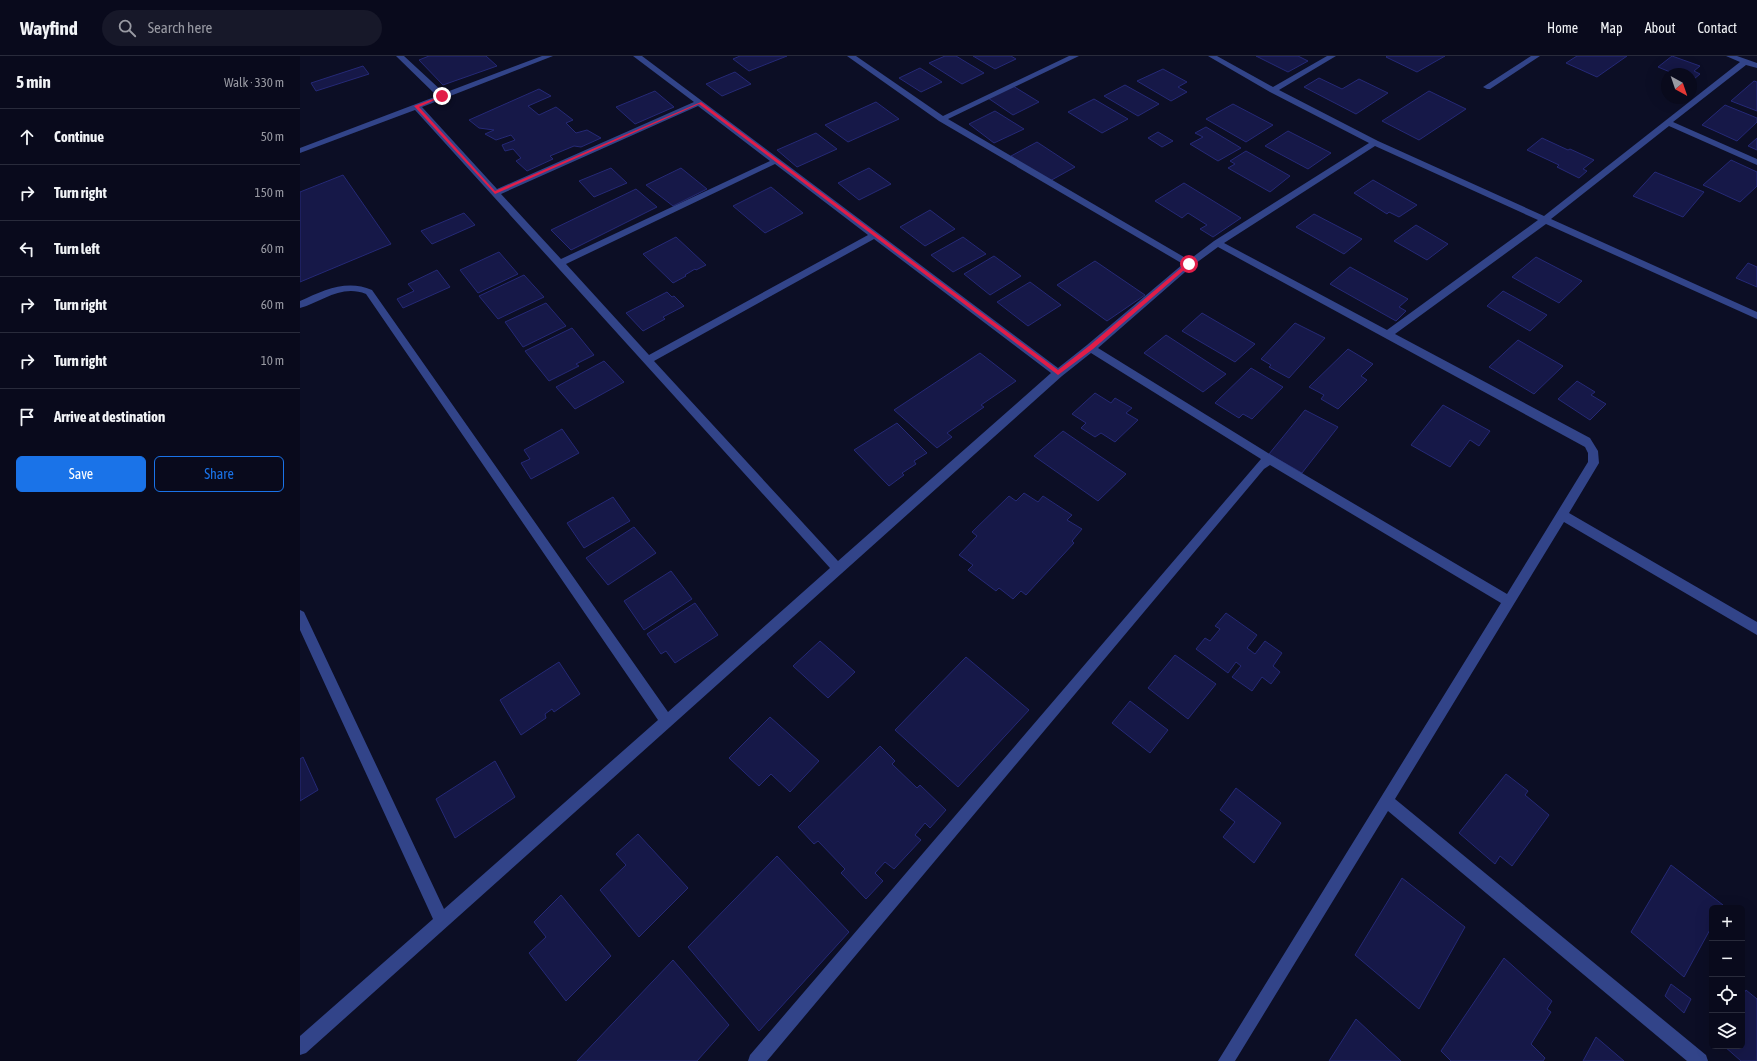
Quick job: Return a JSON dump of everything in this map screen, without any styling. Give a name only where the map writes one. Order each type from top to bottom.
[{"type":"street","points":[[400,56],[442,96]]},
{"type":"street","points":[[300,151],[549,56]]},
{"type":"street","points":[[637,56],[1058,373]]},
{"type":"street","points":[[851,56],[942,119],[1189,264]]},
{"type":"street","points":[[942,119],[1075,56]]},
{"type":"street","points":[[1212,56],[1273,90],[1375,143],[1757,316]]},
{"type":"street","points":[[1273,90],[1332,56]]},
{"type":"street","points":[[1487,87],[1536,56]]},
{"type":"street","points":[[1730,56],[1757,66]]},
{"type":"street","points":[[1387,335],[1545,220],[1745,62]]},
{"type":"street","points":[[495,193],[699,102]]},
{"type":"street","points":[[416,106],[838,570]]},
{"type":"street","points":[[1668,123],[1757,162]]},
{"type":"street","points":[[300,1047],[1058,373],[1091,348],[1189,264],[1216,243],[1375,143]]},
{"type":"street","points":[[559,264],[776,161]]},
{"type":"street","points":[[647,360],[875,235]]},
{"type":"street","points":[[1216,243],[1586,441],[1591,445],[1595,454],[1593,463],[1562,515],[1226,1061]]},
{"type":"street","points":[[300,305],[342,288],[363,288],[369,292],[666,722]]},
{"type":"street","points":[[1091,348],[1269,459],[1508,601]]},
{"type":"street","points":[[756,1061],[1255,472],[1269,459]]},
{"type":"street","points":[[1562,515],[1757,629]]},
{"type":"street","points":[[300,616],[442,922]]},
{"type":"street","points":[[1386,800],[1700,1061]]},
{"type":"building","points":[[429,56],[486,56],[497,66],[443,85],[419,60]]},
{"type":"building","points":[[740,56],[787,56],[749,71],[733,59]]},
{"type":"building","points":[[945,56],[956,56],[984,73],[962,84],[929,63]]},
{"type":"building","points":[[973,56],[1011,56],[1016,59],[995,69]]},
{"type":"building","points":[[1256,56],[1298,56],[1308,61],[1288,72]]},
{"type":"building","points":[[1445,56],[1417,72],[1386,57]]},
{"type":"building","points":[[1577,56],[1627,56],[1597,77],[1566,63]]},
{"type":"building","points":[[1672,56],[1700,66],[1697,68],[1658,67]]},
{"type":"building","points":[[363,66],[369,74],[316,91],[311,83]]},
{"type":"building","points":[[920,68],[942,82],[921,92],[899,78]]},
{"type":"building","points":[[1163,69],[1187,82],[1178,87],[1187,92],[1171,101],[1137,81]]},
{"type":"building","points":[[735,72],[751,84],[722,96],[706,84]]},
{"type":"building","points":[[1319,78],[1342,89],[1359,79],[1388,93],[1356,114],[1304,87]]},
{"type":"building","points":[[1754,81],[1757,82],[1757,111],[1731,101]]},
{"type":"building","points":[[1125,85],[1159,104],[1138,116],[1104,96]]},
{"type":"building","points":[[1013,86],[1039,102],[1013,115],[988,98]]},
{"type":"building","points":[[539,89],[551,96],[528,106],[539,115],[556,107],[573,120],[566,123],[576,133],[587,130],[601,138],[581,147],[574,146],[550,156],[553,159],[527,171],[516,161],[521,158],[513,149],[505,151],[502,145],[515,140],[511,135],[496,140],[485,134],[494,130],[479,128],[469,120]]},
{"type":"building","points":[[655,91],[674,107],[635,124],[616,107]]},
{"type":"building","points":[[1429,91],[1466,109],[1419,140],[1382,121]]},
{"type":"building","points":[[1094,99],[1128,119],[1102,133],[1068,112]]},
{"type":"building","points":[[876,102],[899,119],[848,142],[825,125]]},
{"type":"building","points":[[1233,104],[1273,125],[1246,142],[1206,119]]},
{"type":"building","points":[[1725,105],[1757,118],[1757,122],[1737,141],[1702,125]]},
{"type":"building","points":[[995,111],[1024,129],[994,143],[969,124]]},
{"type":"building","points":[[1206,127],[1241,148],[1218,161],[1190,144],[1203,137],[1195,133]]},
{"type":"building","points":[[1288,131],[1331,153],[1308,169],[1265,146]]},
{"type":"building","points":[[1158,132],[1173,141],[1162,147],[1148,138]]},
{"type":"building","points":[[816,133],[837,149],[797,167],[777,150]]},
{"type":"building","points":[[1542,138],[1594,160],[1583,169],[1587,171],[1579,178],[1557,167],[1559,165],[1527,150]]},
{"type":"building","points":[[1757,138],[1757,150],[1748,146]]},
{"type":"building","points":[[1037,142],[1075,167],[1048,182],[1011,156]]},
{"type":"building","points":[[1246,151],[1290,176],[1270,192],[1228,168],[1235,164],[1230,161]]},
{"type":"building","points":[[1731,160],[1757,172],[1757,186],[1740,202],[1703,185]]},
{"type":"building","points":[[611,168],[627,183],[594,197],[579,181]]},
{"type":"building","points":[[681,168],[707,189],[673,206],[646,185]]},
{"type":"building","points":[[869,168],[891,184],[859,200],[838,183]]},
{"type":"building","points":[[1655,172],[1704,192],[1683,217],[1633,196]]},
{"type":"building","points":[[343,175],[391,244],[300,282],[300,192]]},
{"type":"building","points":[[1373,180],[1417,205],[1399,217],[1389,212],[1387,214],[1354,193]]},
{"type":"building","points":[[1184,183],[1241,218],[1213,237],[1200,229],[1207,225],[1188,213],[1182,218],[1155,201]]},
{"type":"building","points":[[771,187],[803,213],[765,233],[733,206]]},
{"type":"building","points":[[636,189],[657,207],[571,250],[551,230]]},
{"type":"building","points":[[930,210],[955,229],[925,246],[900,227]]},
{"type":"building","points":[[464,213],[475,225],[432,244],[421,231]]},
{"type":"building","points":[[1314,214],[1362,239],[1344,254],[1296,227]]},
{"type":"building","points":[[1416,225],[1448,244],[1427,260],[1394,241]]},
{"type":"building","points":[[676,237],[706,265],[696,270],[695,269],[673,283],[643,254]]},
{"type":"building","points":[[963,237],[986,254],[953,272],[931,255]]},
{"type":"building","points":[[499,252],[518,274],[478,293],[460,270]]},
{"type":"building","points":[[994,256],[1021,276],[990,295],[964,274]]},
{"type":"building","points":[[1536,257],[1582,281],[1559,303],[1512,277]]},
{"type":"building","points":[[1095,261],[1145,295],[1107,321],[1057,285]]},
{"type":"building","points":[[1748,263],[1757,267],[1757,287],[1736,278]]},
{"type":"building","points":[[1350,267],[1408,299],[1399,307],[1406,311],[1396,321],[1330,284]]},
{"type":"building","points":[[437,270],[450,287],[403,308],[397,299],[414,291],[408,284]]},
{"type":"building","points":[[524,275],[544,297],[498,319],[479,296]]},
{"type":"building","points":[[1030,282],[1061,305],[1028,326],[997,302]]},
{"type":"building","points":[[1503,291],[1547,315],[1530,331],[1487,306]]},
{"type":"building","points":[[667,292],[672,297],[674,296],[684,306],[663,317],[665,319],[643,331],[626,313]]},
{"type":"building","points":[[546,303],[566,326],[523,347],[505,322]]},
{"type":"building","points":[[1202,313],[1255,344],[1235,362],[1182,331]]},
{"type":"building","points":[[1295,323],[1325,338],[1289,378],[1269,367],[1271,365],[1261,359]]},
{"type":"building","points":[[572,328],[594,355],[576,364],[579,366],[549,381],[525,351]]},
{"type":"building","points":[[1166,335],[1226,374],[1203,392],[1144,353]]},
{"type":"building","points":[[1518,340],[1563,366],[1534,394],[1489,367]]},
{"type":"building","points":[[1348,349],[1373,364],[1361,376],[1367,380],[1338,409],[1321,399],[1324,395],[1309,387]]},
{"type":"building","points":[[980,353],[1016,381],[981,405],[984,407],[947,433],[952,437],[937,448],[894,410]]},
{"type":"building","points":[[604,361],[624,382],[575,409],[556,387]]},
{"type":"building","points":[[1251,368],[1283,387],[1252,419],[1243,414],[1239,418],[1215,403]]},
{"type":"building","points":[[1577,381],[1595,392],[1591,395],[1606,404],[1590,420],[1558,399]]},
{"type":"building","points":[[1095,393],[1111,403],[1115,398],[1132,408],[1126,413],[1138,420],[1115,442],[1101,433],[1095,437],[1081,428],[1086,423],[1072,414]]},
{"type":"building","points":[[1443,405],[1490,431],[1479,446],[1470,440],[1450,467],[1411,445]]},
{"type":"building","points":[[1305,410],[1338,427],[1302,473],[1269,454]]},
{"type":"building","points":[[897,423],[927,453],[914,461],[916,464],[902,473],[904,475],[889,486],[854,450]]},
{"type":"building","points":[[562,429],[579,453],[531,479],[521,463],[530,459],[524,450]]},
{"type":"building","points":[[1063,431],[1126,474],[1098,501],[1034,456]]},
{"type":"building","points":[[1024,493],[1038,502],[1043,496],[1072,515],[1067,520],[1082,529],[1072,541],[1074,543],[1026,595],[1021,591],[1013,599],[999,588],[996,591],[968,570],[973,565],[959,555],[977,536],[972,532],[1009,496],[1016,501]]},
{"type":"building","points":[[613,497],[630,521],[584,548],[567,523]]},
{"type":"building","points":[[634,527],[656,553],[608,585],[586,558]]},
{"type":"building","points":[[671,571],[692,599],[644,630],[624,601]]},
{"type":"building","points":[[695,603],[718,635],[675,663],[666,651],[661,654],[647,634]]},
{"type":"building","points":[[1226,613],[1257,635],[1247,648],[1255,654],[1265,641],[1282,653],[1273,666],[1280,672],[1271,684],[1262,677],[1252,691],[1232,677],[1241,666],[1236,662],[1228,673],[1196,649],[1205,638],[1210,641],[1220,629],[1215,626]]},
{"type":"building","points":[[820,641],[855,672],[828,698],[793,666]]},
{"type":"building","points":[[1175,655],[1216,684],[1188,719],[1148,688]]},
{"type":"building","points":[[966,657],[1029,710],[958,787],[895,730]]},
{"type":"building","points":[[559,662],[580,694],[554,712],[552,709],[545,714],[546,718],[521,735],[500,700]]},
{"type":"building","points":[[1130,701],[1168,730],[1150,753],[1112,723]]},
{"type":"building","points":[[770,717],[819,761],[790,792],[771,774],[759,786],[729,758]]},
{"type":"building","points":[[880,746],[895,761],[892,764],[917,788],[920,785],[946,810],[930,828],[925,823],[915,835],[921,840],[894,869],[885,862],[875,873],[883,881],[866,899],[841,873],[845,869],[818,841],[814,844],[798,827]]},
{"type":"building","points":[[303,757],[318,790],[300,801],[300,759]]},
{"type":"building","points":[[495,761],[515,797],[455,838],[436,799]]},
{"type":"building","points":[[1506,774],[1528,791],[1525,795],[1549,815],[1512,866],[1500,856],[1495,864],[1459,833]]},
{"type":"building","points":[[1236,788],[1281,823],[1254,863],[1223,837],[1235,822],[1220,810]]},
{"type":"building","points":[[638,834],[688,888],[639,937],[600,890],[626,865],[616,854]]},
{"type":"building","points":[[777,856],[849,932],[759,1031],[688,947]]},
{"type":"building","points":[[1671,865],[1723,905],[1709,905],[1709,931],[1684,977],[1631,932]]},
{"type":"building","points":[[1402,878],[1465,927],[1419,1009],[1355,955]]},
{"type":"building","points":[[561,895],[611,956],[566,1001],[529,953],[546,937],[534,922]]},
{"type":"building","points":[[1504,958],[1552,1001],[1547,1009],[1551,1012],[1531,1044],[1545,1058],[1543,1061],[1451,1061],[1441,1051]]},
{"type":"building","points":[[673,960],[729,1025],[697,1061],[577,1061]]},
{"type":"building","points":[[1671,984],[1691,999],[1684,1013],[1665,996]]},
{"type":"building","points":[[1746,990],[1757,999],[1757,1061],[1741,1061],[1727,1049],[1745,1049]]},
{"type":"building","points":[[1356,1019],[1401,1061],[1329,1061]]},
{"type":"building","points":[[1596,1037],[1624,1061],[1583,1061]]},
{"type":"route","points":[[442,96],[416,106],[495,193],[699,102],[1058,373],[1091,348],[1189,264]]}]
